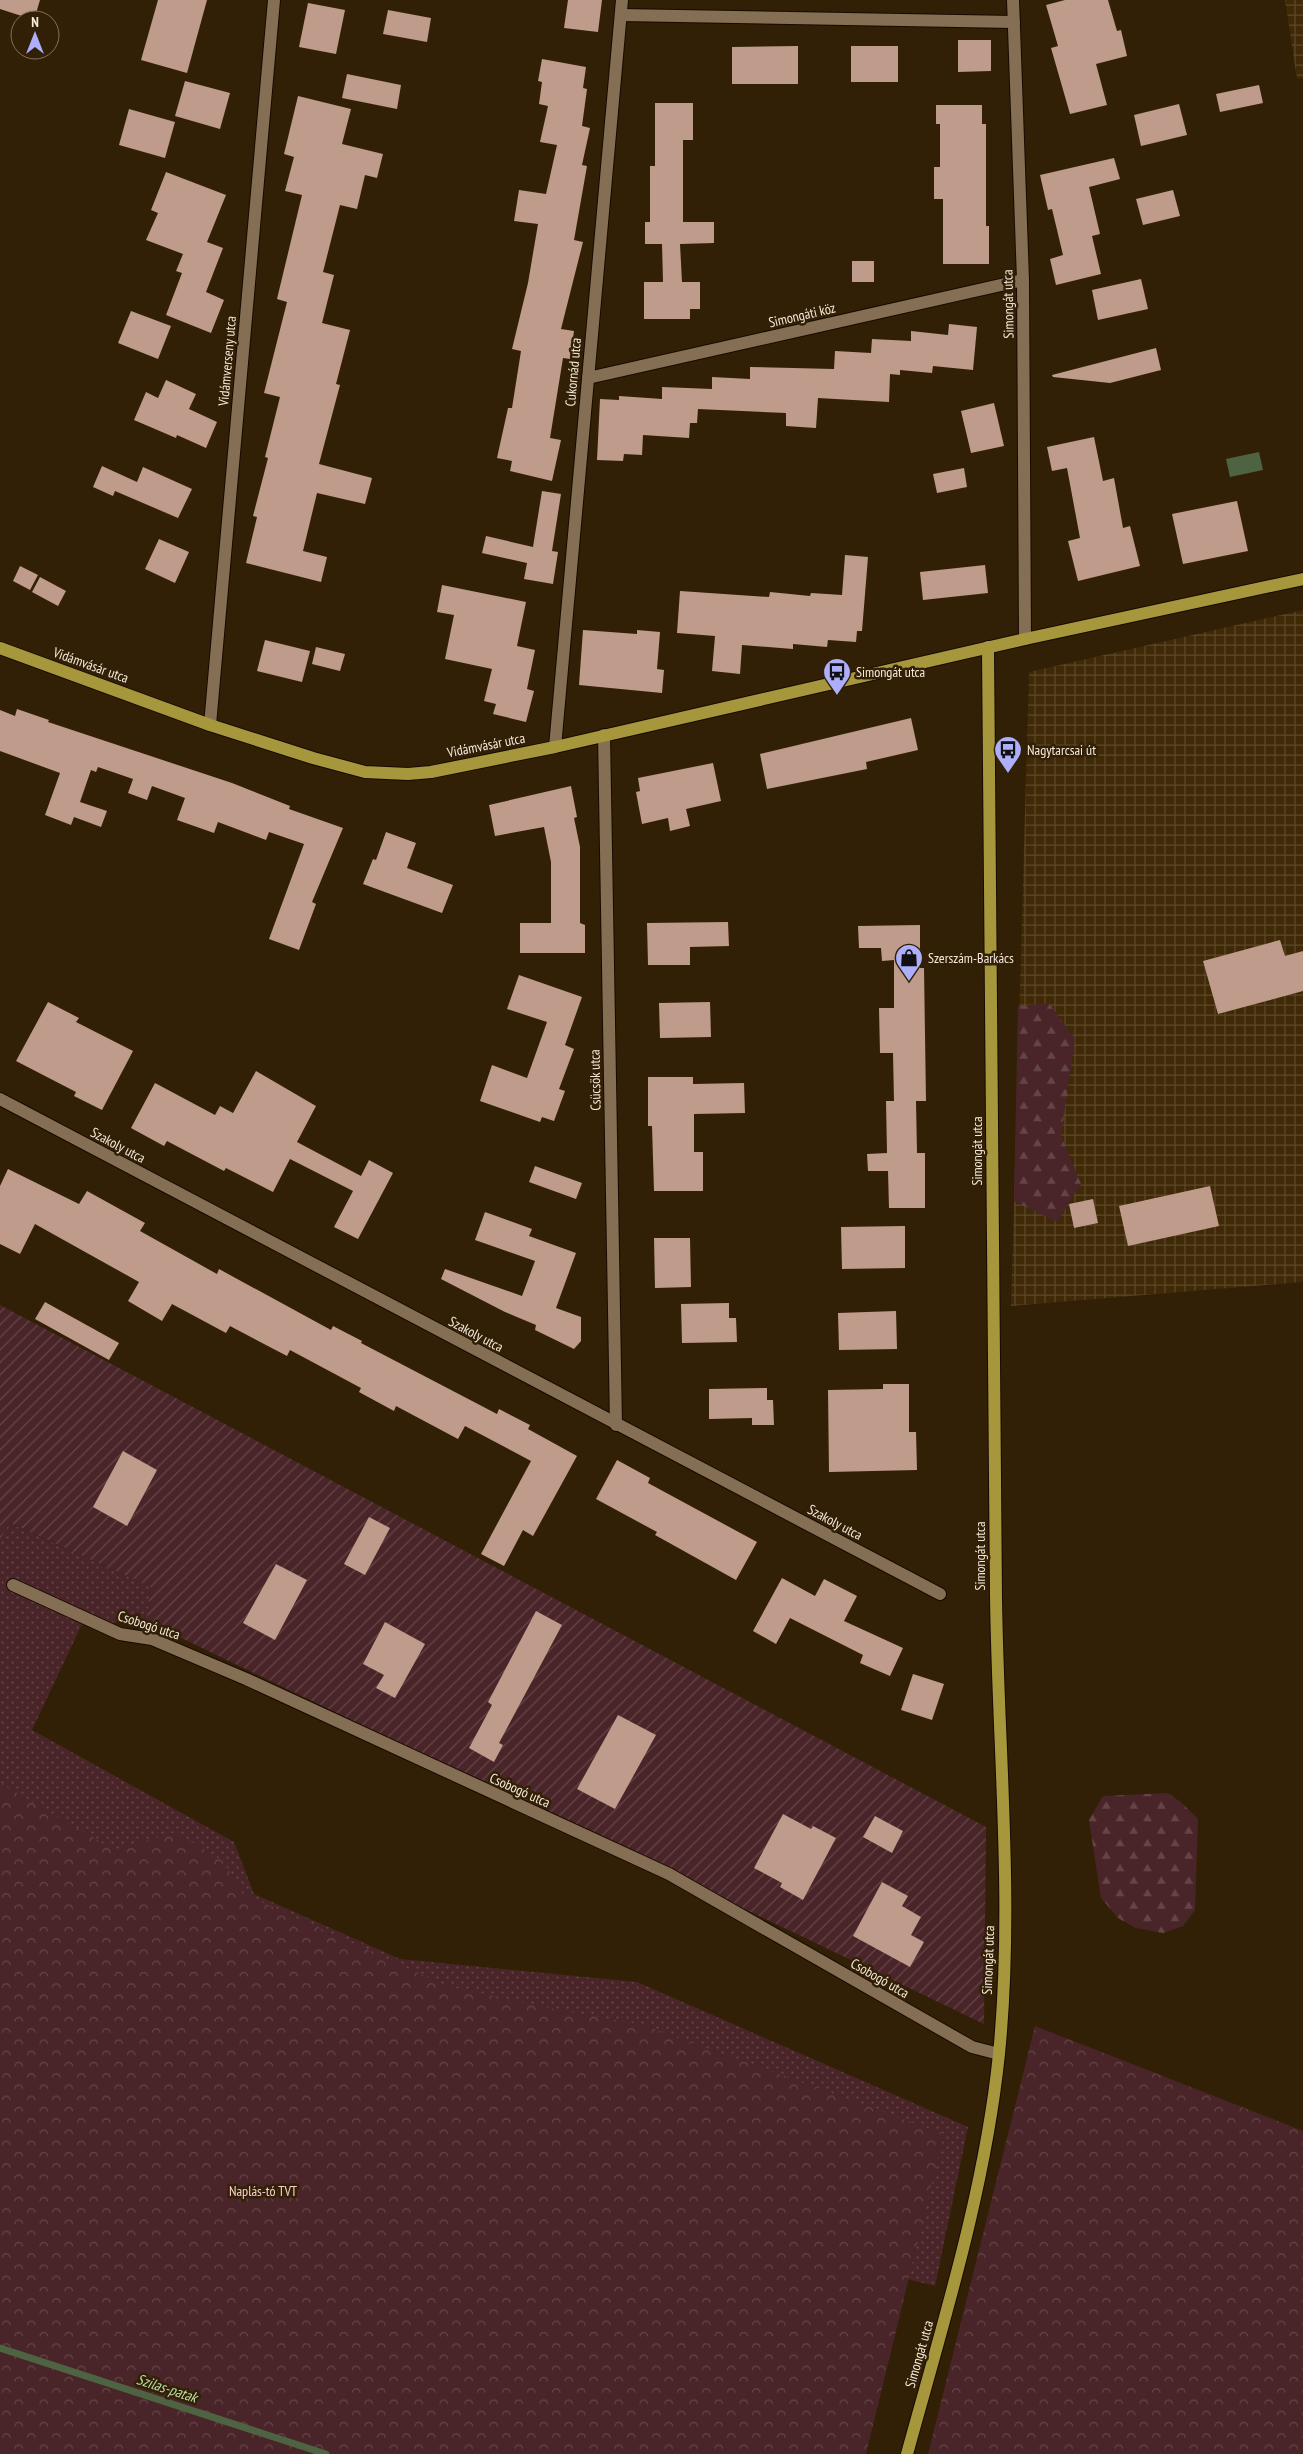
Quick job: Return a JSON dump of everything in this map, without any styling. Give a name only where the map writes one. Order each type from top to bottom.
[{"type":"main road","points":[[988,647],[1303,579]]},
{"type":"main road","name":"Vidámvásár utca","points":[[0,648],[210,725],[337,765],[384,774],[431,772],[555,747],[988,647]]},
{"type":"main road","name":"Simongát utca","points":[[906,2454],[953,2289],[985,2150],[999,2054],[1005,1942],[996,1602],[988,647]]},
{"type":"street","name":"Vidámverseny utca","points":[[210,725],[274,0]]},
{"type":"street","name":"Cukornád utca","points":[[555,747],[622,0]]},
{"type":"street","name":"Simongát utca","points":[[1014,0],[1023,280],[1025,639]]},
{"type":"street","points":[[621,15],[1014,22]]},
{"type":"street","name":"Simongáti köz","points":[[588,378],[1023,280]]},
{"type":"street","name":"Csücsök utca","points":[[604,736],[616,1425]]},
{"type":"street","name":"Szakoly utca","points":[[0,1099],[940,1594]]},
{"type":"street","name":"Csobogó utca","points":[[13,1585],[120,1634],[152,1639],[246,1679],[669,1874],[972,2047],[999,2054]]},
{"type":"shaded area","points":[[1285,0],[1303,0],[1303,78],[1297,79]]},
{"type":"shaded area","points":[[1259,452],[1263,470],[1230,477],[1226,459]]},
{"type":"shaded area","points":[[1303,610],[1303,1282],[1011,1306],[1029,672]]},
{"type":"green space","points":[[1049,1003],[1075,1039],[1061,1136],[1081,1184],[1057,1222],[1014,1201],[1018,1006]]},
{"type":"green space","points":[[0,1305],[986,1827],[984,2024],[146,1621],[151,1587],[10,1523],[0,1539]]},
{"type":"green space","points":[[9,1523],[151,1587],[146,1621],[82,1624],[32,1730],[234,1842],[254,1894],[400,1959],[637,1982],[968,2127],[935,2286],[175,2093],[0,2068],[0,1539]]},
{"type":"green space","name":"Naplás-tó TVT","points":[[0,1783],[114,1850],[176,1832],[224,1862],[242,1893],[447,1986],[559,2010],[643,2025],[944,2134],[866,2454],[0,2454]]},
{"type":"green space","points":[[1168,1793],[1182,1803],[1198,1819],[1195,1910],[1183,1926],[1163,1933],[1136,1928],[1118,1918],[1101,1898],[1089,1820],[1103,1796]]},
{"type":"green space","points":[[1035,2026],[1303,2131],[1303,2454],[928,2454]]},
{"type":"building","points":[[0,0],[40,0],[37,10],[10,10],[10,12],[0,9]]},
{"type":"building","points":[[158,0],[207,0],[187,73],[141,60]]},
{"type":"building","points":[[568,0],[602,0],[598,32],[564,28]]},
{"type":"building","points":[[1065,0],[1108,0],[1117,31],[1121,30],[1127,56],[1096,64],[1107,105],[1070,114],[1051,48],[1058,46],[1046,5]]},
{"type":"building","points":[[308,3],[345,10],[336,54],[299,47]]},
{"type":"building","points":[[388,10],[431,18],[427,42],[383,34]]},
{"type":"building","points":[[958,40],[991,40],[991,71],[958,72]]},
{"type":"building","points":[[798,46],[798,84],[732,84],[732,47]]},
{"type":"building","points":[[851,46],[898,46],[898,82],[851,82]]},
{"type":"building","points":[[542,59],[586,67],[583,88],[587,89],[582,126],[590,128],[582,165],[587,166],[574,240],[583,242],[561,329],[574,331],[570,359],[563,358],[550,438],[561,440],[552,481],[510,471],[512,461],[497,458],[508,408],[512,408],[521,351],[512,349],[528,283],[538,224],[514,221],[519,190],[546,194],[557,145],[540,142],[548,106],[539,104],[542,82],[538,81]]},
{"type":"building","points":[[347,74],[401,85],[397,109],[342,98]]},
{"type":"building","points":[[185,81],[230,93],[220,129],[175,116]]},
{"type":"building","points":[[1259,85],[1263,103],[1220,112],[1216,94]]},
{"type":"building","points":[[298,96],[351,109],[342,144],[383,154],[377,178],[365,175],[357,209],[340,205],[323,272],[334,275],[322,323],[350,330],[336,384],[340,385],[319,464],[372,478],[365,504],[317,493],[303,551],[327,557],[321,582],[246,563],[257,517],[253,516],[268,458],[265,457],[280,397],[264,393],[287,302],[277,299],[302,195],[285,191],[294,157],[284,154]]},
{"type":"building","points":[[655,103],[693,103],[693,140],[683,140],[683,222],[714,222],[714,243],[680,244],[682,282],[700,282],[700,309],[690,309],[690,319],[644,319],[644,282],[663,282],[662,244],[645,244],[645,222],[650,222],[650,166],[655,166]]},
{"type":"building","points":[[1179,104],[1187,135],[1141,146],[1134,115]]},
{"type":"building","points":[[936,105],[982,105],[982,124],[986,124],[986,226],[989,226],[989,264],[943,264],[943,199],[934,199],[934,167],[940,167],[940,124],[936,124]]},
{"type":"building","points":[[129,109],[175,122],[165,158],[119,145]]},
{"type":"building","points":[[1114,158],[1120,179],[1089,187],[1100,234],[1092,236],[1101,274],[1056,285],[1050,259],[1063,255],[1052,209],[1048,210],[1040,175]]},
{"type":"building","points":[[166,172],[226,195],[207,242],[223,248],[206,292],[224,300],[211,333],[166,315],[182,273],[176,271],[183,254],[146,240],[158,213],[151,210]]},
{"type":"building","points":[[1173,190],[1180,216],[1143,225],[1136,199]]},
{"type":"building","points":[[852,261],[874,261],[874,282],[852,282]]},
{"type":"building","points":[[1141,279],[1148,309],[1098,320],[1092,290]]},
{"type":"building","points":[[131,311],[171,326],[158,359],[118,343]]},
{"type":"building","points":[[949,324],[977,327],[973,370],[933,366],[932,373],[900,370],[900,375],[890,374],[889,402],[818,398],[816,428],[786,426],[786,413],[698,409],[697,423],[690,423],[689,438],[643,435],[642,455],[624,454],[623,461],[597,460],[600,399],[619,400],[619,396],[662,399],[662,387],[712,389],[712,377],[750,379],[750,367],[834,369],[835,351],[871,353],[872,339],[911,341],[911,331],[948,335]]},
{"type":"building","points":[[1156,348],[1161,370],[1110,383],[1053,377],[1052,375]]},
{"type":"building","points":[[166,380],[196,394],[189,409],[217,422],[206,448],[177,435],[176,438],[134,420],[146,392],[158,398]]},
{"type":"building","points":[[994,403],[1004,446],[971,453],[961,411]]},
{"type":"building","points":[[1094,437],[1103,481],[1114,478],[1123,528],[1130,526],[1140,566],[1078,581],[1068,541],[1080,538],[1067,468],[1052,471],[1047,447]]},
{"type":"building","points":[[102,466],[137,482],[143,467],[192,489],[178,518],[115,491],[113,496],[93,487]]},
{"type":"building","points":[[964,468],[967,487],[937,493],[933,474]]},
{"type":"building","points":[[542,491],[561,494],[552,551],[558,552],[553,584],[524,579],[527,563],[482,553],[486,536],[533,547]]},
{"type":"building","points":[[1237,501],[1248,551],[1183,564],[1172,514]]},
{"type":"building","points":[[159,539],[189,552],[175,583],[145,569]]},
{"type":"building","points":[[845,555],[868,557],[862,631],[857,631],[856,642],[828,640],[827,647],[793,644],[793,649],[742,645],[740,674],[712,671],[715,636],[677,633],[680,591],[769,597],[770,592],[810,596],[811,593],[842,595]]},
{"type":"building","points":[[985,565],[988,593],[923,600],[920,572]]},
{"type":"building","points":[[20,566],[38,575],[30,590],[13,581]]},
{"type":"building","points":[[40,577],[66,591],[58,606],[32,592]]},
{"type":"building","points":[[442,585],[526,602],[517,646],[535,650],[527,689],[534,691],[526,722],[493,714],[496,704],[484,701],[492,669],[445,659],[454,615],[437,612]]},
{"type":"building","points":[[583,630],[637,634],[637,630],[660,632],[657,669],[664,670],[662,693],[579,685]]},
{"type":"building","points":[[265,640],[310,651],[302,682],[257,671]]},
{"type":"building","points":[[316,647],[345,654],[340,671],[312,664]]},
{"type":"building","points":[[17,709],[49,720],[48,722],[232,783],[290,806],[289,809],[343,828],[312,902],[316,904],[299,950],[269,939],[304,844],[269,832],[266,840],[218,822],[214,833],[177,820],[185,798],[152,786],[147,800],[128,793],[133,779],[98,767],[96,772],[91,770],[80,802],[107,811],[101,827],[74,817],[71,825],[45,815],[60,773],[0,751],[0,710],[15,716]]},
{"type":"building","points":[[911,718],[918,750],[866,762],[867,769],[767,789],[760,754]]},
{"type":"building","points":[[713,763],[721,801],[686,809],[690,826],[670,831],[668,818],[642,824],[636,792],[640,791],[638,778]]},
{"type":"building","points":[[571,786],[577,817],[574,818],[580,847],[580,923],[585,925],[585,953],[520,953],[520,923],[551,923],[551,862],[544,827],[495,836],[489,805]]},
{"type":"building","points":[[386,832],[416,843],[407,868],[453,885],[442,913],[363,884],[373,859],[376,860]]},
{"type":"building","points":[[728,922],[729,946],[690,947],[690,965],[648,965],[647,923]]},
{"type":"building","points":[[920,925],[920,968],[924,968],[926,1101],[916,1101],[917,1153],[925,1153],[925,1208],[889,1208],[888,1171],[868,1171],[867,1154],[887,1153],[886,1101],[894,1101],[893,1053],[880,1053],[879,1008],[894,1008],[894,960],[882,961],[881,948],[859,948],[858,926]]},
{"type":"building","points":[[1280,940],[1285,956],[1303,951],[1303,991],[1218,1014],[1203,961]]},
{"type":"building","points":[[519,975],[582,997],[565,1045],[574,1049],[559,1089],[565,1091],[554,1121],[542,1117],[540,1122],[480,1101],[492,1065],[527,1078],[547,1022],[507,1009]]},
{"type":"building","points":[[48,1002],[79,1018],[76,1022],[133,1051],[102,1110],[74,1096],[76,1092],[16,1061]]},
{"type":"building","points":[[710,1002],[711,1037],[660,1038],[659,1003]]},
{"type":"building","points":[[256,1071],[316,1106],[297,1142],[361,1176],[369,1160],[393,1173],[358,1239],[334,1227],[353,1191],[290,1159],[273,1192],[226,1168],[224,1171],[167,1141],[164,1146],[131,1128],[155,1083],[215,1115],[220,1106],[233,1113]]},
{"type":"building","points":[[648,1077],[693,1077],[693,1084],[744,1083],[745,1113],[694,1114],[694,1152],[703,1152],[703,1191],[654,1191],[652,1126],[648,1126]]},
{"type":"building","points":[[535,1166],[582,1183],[576,1199],[529,1182]]},
{"type":"building","points":[[8,1169],[79,1204],[87,1191],[145,1223],[140,1231],[217,1274],[219,1269],[331,1330],[333,1326],[362,1341],[361,1343],[497,1414],[499,1409],[530,1425],[528,1429],[577,1456],[533,1536],[523,1530],[504,1566],[481,1554],[531,1461],[465,1426],[458,1439],[396,1406],[394,1411],[359,1392],[361,1388],[290,1350],[287,1356],[230,1326],[226,1333],[172,1304],[162,1321],[128,1301],[139,1282],[35,1224],[20,1254],[0,1244],[0,1186]]},
{"type":"building","points":[[1210,1186],[1219,1226],[1128,1246],[1119,1206]]},
{"type":"building","points":[[1093,1199],[1098,1223],[1074,1228],[1069,1204]]},
{"type":"building","points":[[485,1212],[532,1229],[529,1236],[576,1253],[556,1308],[581,1317],[581,1341],[574,1349],[535,1330],[536,1325],[505,1312],[441,1279],[445,1269],[522,1296],[535,1261],[475,1240]]},
{"type":"building","points":[[905,1226],[905,1268],[842,1269],[841,1227]]},
{"type":"building","points":[[654,1238],[690,1238],[691,1287],[655,1288]]},
{"type":"building","points":[[45,1302],[119,1343],[109,1360],[35,1319]]},
{"type":"building","points":[[729,1303],[729,1318],[736,1318],[737,1342],[682,1343],[681,1304]]},
{"type":"building","points":[[896,1311],[897,1349],[839,1350],[838,1313]]},
{"type":"building","points":[[883,1384],[909,1384],[909,1432],[916,1432],[917,1470],[829,1472],[828,1390],[883,1389]]},
{"type":"building","points":[[767,1388],[767,1400],[773,1400],[774,1425],[752,1425],[752,1418],[709,1419],[709,1389]]},
{"type":"building","points":[[123,1451],[157,1470],[127,1526],[93,1507]]},
{"type":"building","points":[[617,1460],[650,1478],[648,1483],[757,1542],[736,1580],[655,1535],[657,1532],[596,1499]]},
{"type":"building","points":[[369,1517],[390,1528],[365,1575],[344,1564]]},
{"type":"building","points":[[276,1564],[307,1580],[275,1640],[243,1623]]},
{"type":"building","points":[[782,1578],[815,1596],[824,1579],[857,1596],[844,1621],[903,1648],[890,1676],[860,1663],[863,1655],[790,1618],[776,1644],[753,1631]]},
{"type":"building","points":[[536,1611],[562,1625],[499,1743],[503,1745],[494,1762],[469,1748],[492,1705],[488,1702]]},
{"type":"building","points":[[385,1622],[425,1644],[395,1698],[376,1688],[384,1675],[363,1664]]},
{"type":"building","points":[[913,1674],[944,1684],[932,1720],[901,1710]]},
{"type":"building","points":[[618,1715],[656,1735],[615,1809],[577,1789]]},
{"type":"building","points":[[783,1814],[811,1829],[813,1826],[836,1838],[803,1900],[780,1887],[782,1883],[754,1868]]},
{"type":"building","points":[[875,1816],[903,1831],[892,1853],[863,1837]]},
{"type":"building","points":[[882,1882],[908,1896],[902,1906],[921,1917],[911,1935],[924,1942],[910,1967],[853,1936]]},
{"type":"waterway","name":"Szilas-patak","points":[[0,2348],[326,2454]]},
{"type":"place","name":"Simongát utca","points":[[837,696]]},
{"type":"place","name":"Nagytarcsai út","points":[[1008,774]]},
{"type":"place","name":"Szerszám-Barkács","points":[[909,982]]}]
